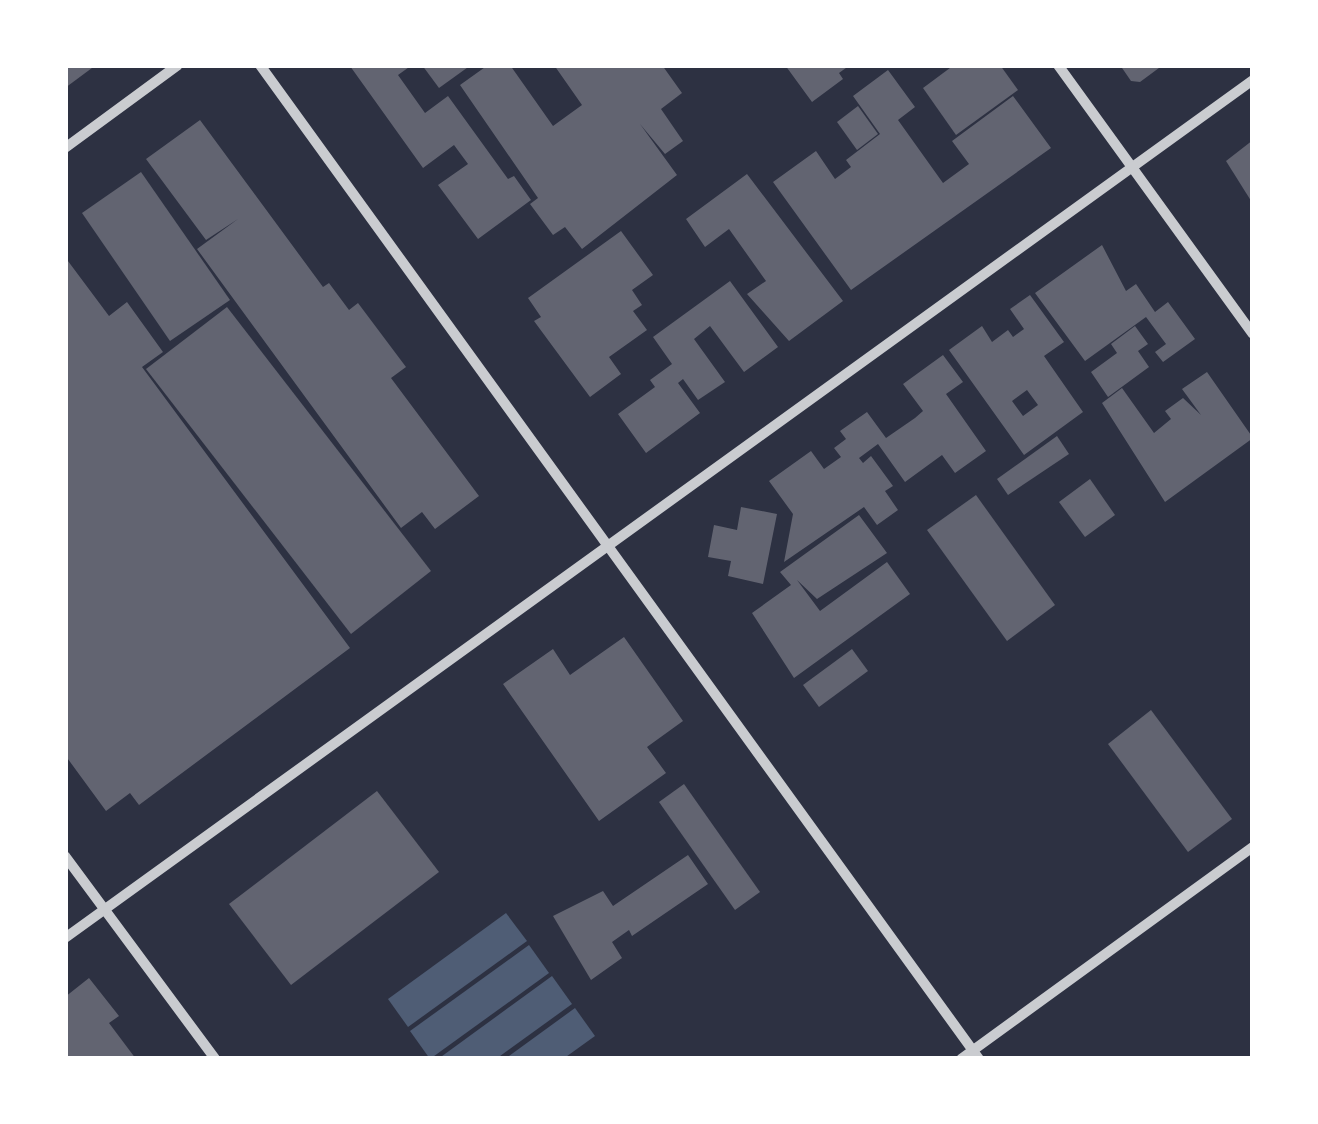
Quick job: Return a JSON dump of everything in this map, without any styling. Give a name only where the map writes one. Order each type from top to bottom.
[{"type":"street","points":[[65,148],[178,65]]},
{"type":"street","points":[[260,65],[975,1055]]},
{"type":"street","points":[[1058,65],[1253,334]]},
{"type":"street","points":[[65,938],[1253,80]]},
{"type":"street","points":[[961,1059],[975,1055],[1253,847]]},
{"type":"street","points":[[65,856],[214,1059]]},
{"type":"water","points":[[506,913],[527,941],[408,1027],[388,999]]},
{"type":"water","points":[[529,945],[549,973],[430,1059],[410,1031]]},
{"type":"water","points":[[552,976],[572,1004],[496,1059],[438,1059]]},
{"type":"water","points":[[575,1008],[595,1036],[563,1059],[505,1059]]},
{"type":"building","points":[[65,65],[96,65],[65,88]]},
{"type":"building","points":[[412,65],[398,75],[425,113],[448,96],[508,179],[514,176],[531,200],[478,239],[438,185],[468,164],[454,145],[423,168],[350,66]]},
{"type":"building","points":[[422,65],[471,65],[439,88]]},
{"type":"building","points":[[488,65],[510,65],[553,126],[582,105],[554,65],[662,65],[682,93],[661,109],[683,141],[665,154],[640,124],[677,175],[582,249],[565,227],[553,235],[530,204],[538,198],[460,85]]},
{"type":"building","points":[[785,65],[850,65],[839,73],[843,79],[812,102]]},
{"type":"building","points":[[954,65],[1000,65],[1018,90],[956,135],[923,88]]},
{"type":"building","points":[[1120,65],[1163,65],[1140,82],[1131,81]]},
{"type":"building","points":[[888,70],[915,107],[898,120],[943,183],[969,164],[952,141],[1013,96],[1051,148],[851,290],[773,182],[816,151],[835,179],[851,167],[846,160],[880,134],[853,96]]},
{"type":"building","points":[[858,106],[878,134],[857,150],[837,122]]},
{"type":"building","points":[[200,120],[323,287],[329,283],[349,310],[358,303],[406,367],[391,378],[479,496],[435,529],[422,512],[401,528],[197,249],[238,219],[206,240],[146,159]]},
{"type":"building","points":[[1253,140],[1253,204],[1226,161]]},
{"type":"building","points":[[141,172],[230,300],[170,341],[82,213]]},
{"type":"building","points":[[747,174],[843,301],[789,341],[747,294],[766,281],[729,229],[705,247],[686,219]]},
{"type":"building","points":[[621,231],[653,275],[632,290],[642,305],[633,311],[647,330],[609,357],[621,374],[590,397],[534,321],[541,317],[528,298]]},
{"type":"building","points":[[1102,245],[1126,291],[1136,284],[1155,312],[1168,302],[1195,339],[1163,362],[1155,352],[1166,344],[1146,317],[1085,361],[1035,293]]},
{"type":"building","points":[[65,257],[109,316],[127,302],[163,352],[142,367],[350,648],[139,805],[130,793],[106,811],[65,755]]},
{"type":"building","points":[[730,281],[778,347],[744,372],[710,326],[694,339],[725,382],[698,400],[683,379],[678,383],[700,413],[646,453],[618,414],[655,387],[650,380],[672,364],[653,337]]},
{"type":"building","points":[[1030,295],[1064,342],[1044,356],[1083,412],[1024,455],[949,350],[982,326],[992,342],[1008,330],[1013,337],[1024,329],[1010,309]],"holes":[[[1027,390],[1038,405],[1023,416],[1012,401]]]},
{"type":"building","points":[[227,307],[431,571],[351,634],[146,369]]},
{"type":"building","points":[[1135,326],[1148,344],[1138,351],[1149,367],[1108,397],[1091,372],[1117,353],[1111,344]]},
{"type":"building","points":[[943,355],[963,382],[946,394],[986,451],[955,473],[942,455],[905,482],[878,444],[859,458],[863,463],[871,456],[893,486],[885,491],[898,510],[877,525],[864,507],[784,562],[793,514],[769,481],[811,451],[824,469],[841,457],[834,448],[846,439],[840,431],[867,412],[886,438],[915,418],[923,411],[903,384]]},
{"type":"building","points":[[1207,372],[1253,438],[1165,502],[1102,403],[1122,388],[1154,433],[1171,419],[1165,411],[1183,398],[1201,415],[1182,389]]},
{"type":"building","points":[[1057,436],[1069,454],[1008,495],[997,479]]},
{"type":"building","points":[[1090,479],[1115,515],[1085,537],[1059,502]]},
{"type":"building","points":[[976,495],[1055,605],[1007,641],[927,530]]},
{"type":"building","points":[[741,507],[777,514],[763,584],[728,576],[731,561],[708,557],[714,525],[737,530]]},
{"type":"building","points":[[859,515],[887,553],[817,599],[797,580],[820,611],[887,562],[910,594],[794,678],[752,613],[791,585],[780,572]]},
{"type":"building","points":[[624,637],[683,721],[647,747],[666,773],[599,821],[503,684],[553,649],[570,675]]},
{"type":"building","points":[[852,649],[868,671],[819,707],[803,685]]},
{"type":"building","points":[[1151,710],[1232,819],[1188,852],[1108,744]]},
{"type":"building","points":[[684,784],[760,892],[735,910],[659,802]]},
{"type":"building","points":[[377,791],[439,872],[291,985],[229,904]]},
{"type":"building","points":[[688,855],[708,884],[632,936],[629,930],[612,942],[622,958],[591,980],[553,916],[603,891],[613,906]]},
{"type":"building","points":[[89,978],[119,1016],[109,1023],[136,1059],[65,1059],[65,997]]}]
